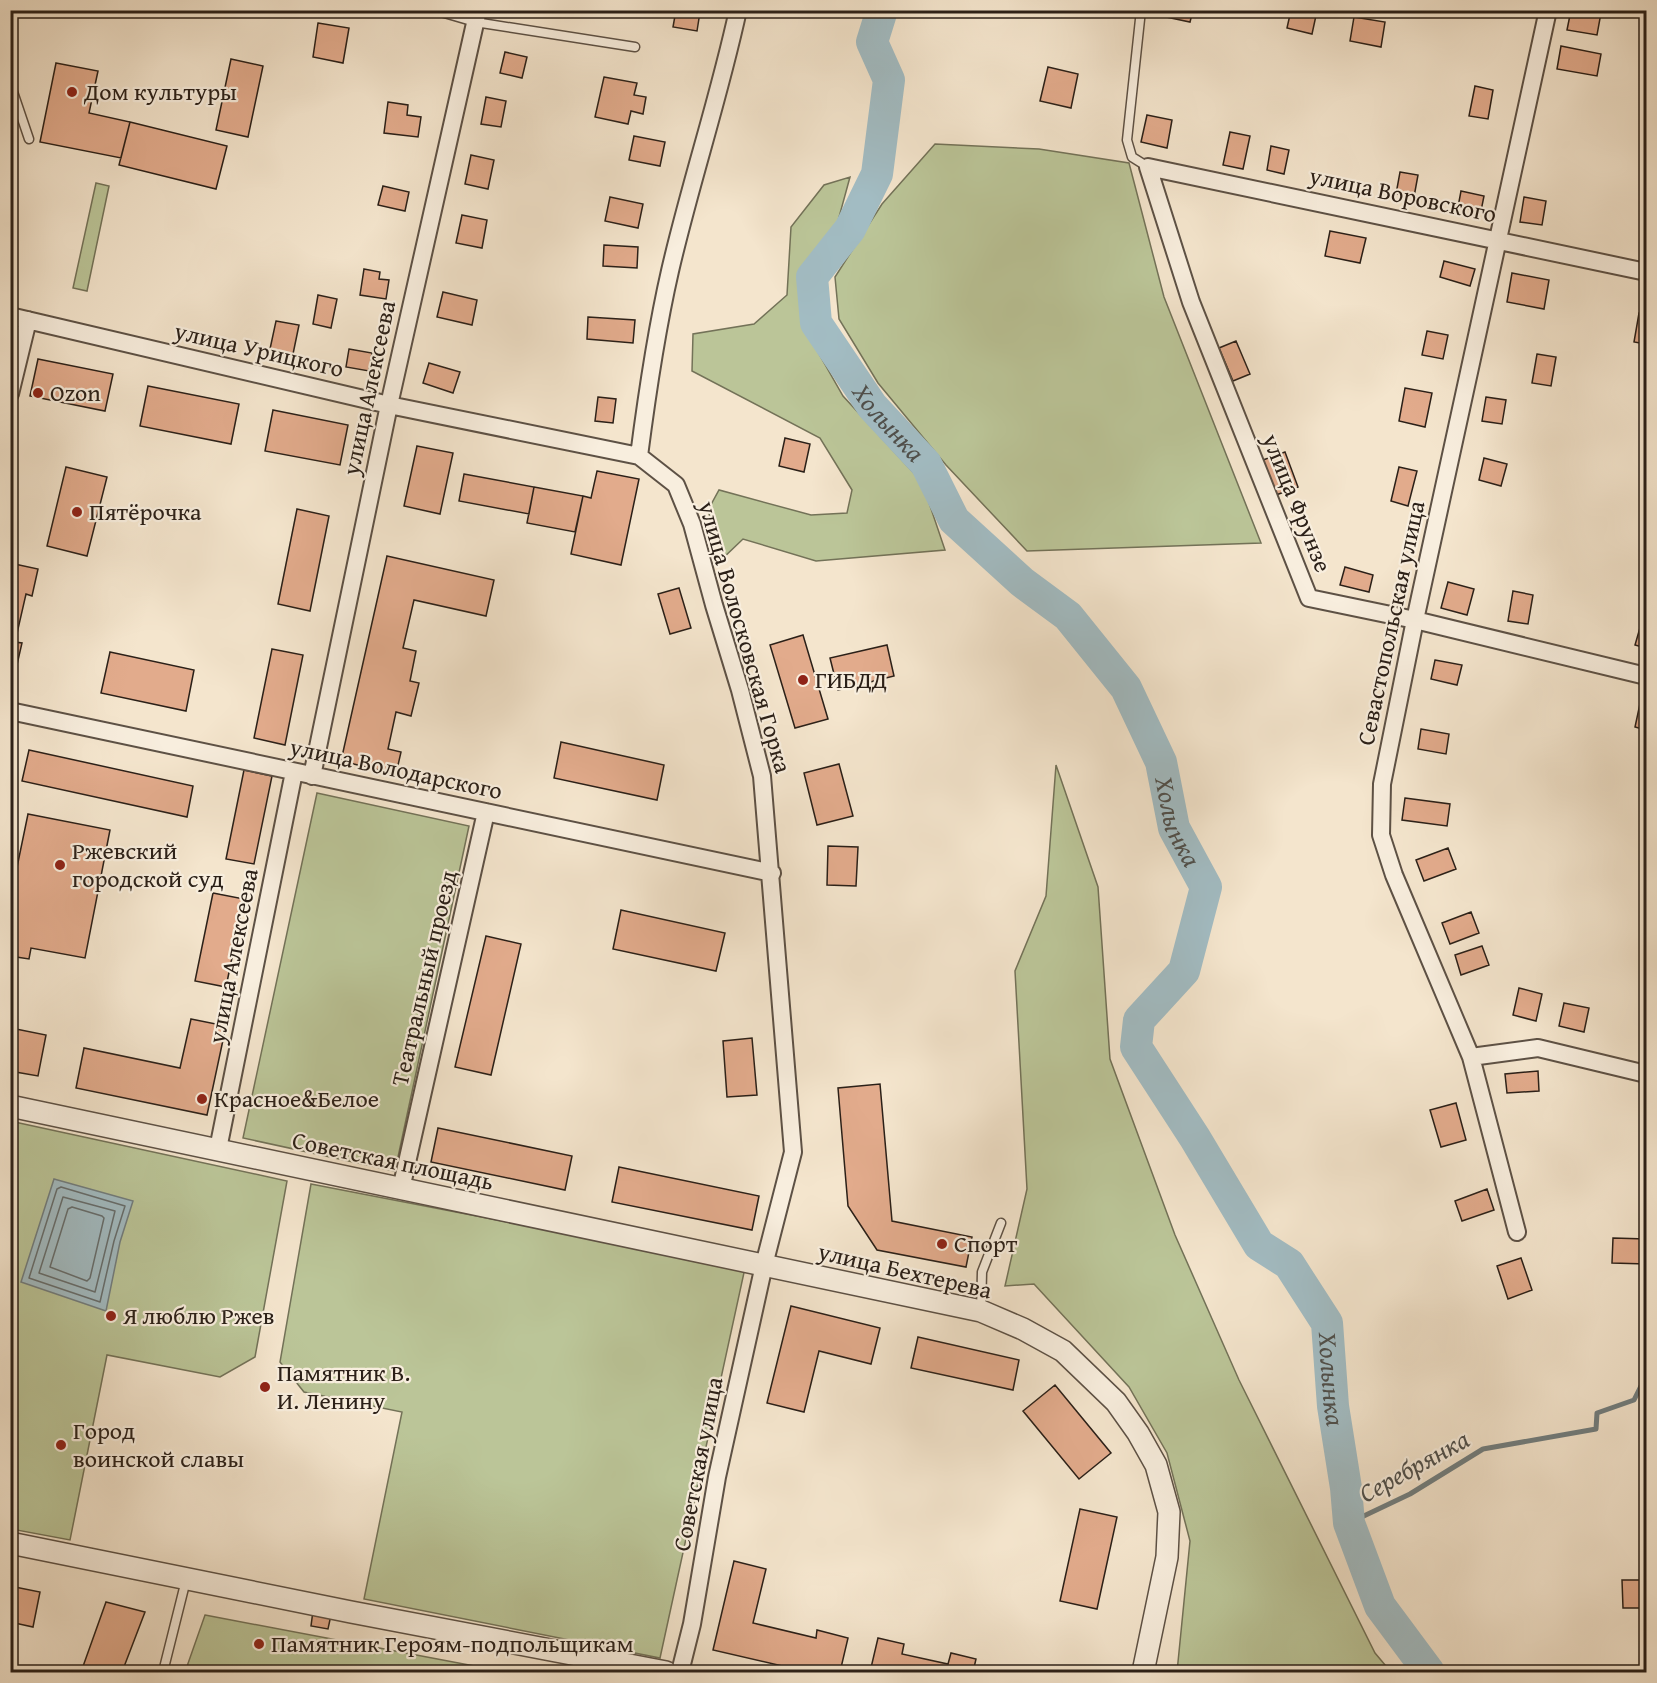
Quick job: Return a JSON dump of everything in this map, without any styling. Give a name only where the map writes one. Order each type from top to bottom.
[{"type":"street","points":[[639,456],[650,372],[670,271],[724,72],[738,10]]},
{"type":"street","name":"Севастопольская улица","points":[[1517,1232],[1471,1057],[1394,875],[1381,835],[1382,784],[1415,620],[1548,10]]},
{"type":"street","name":"улица Алексеева","points":[[312,776],[389,405],[476,16]]},
{"type":"street","name":"улица Воровского","points":[[1149,167],[1647,272]]},
{"type":"street","name":"улица Фрунзе","points":[[1149,167],[1191,302],[1309,598],[1415,620],[1647,676]]},
{"type":"street","name":"улица Урицкого","points":[[10,316],[389,405],[639,456]]},
{"type":"street","points":[[10,394],[28,320]]},
{"type":"street","name":"улица Волосковская Горка","points":[[639,456],[676,485],[692,524],[740,690],[762,776],[772,873],[793,1152],[764,1265]]},
{"type":"street","name":"улица Володарского","points":[[10,711],[772,873]]},
{"type":"street","name":"улица Алексеева","points":[[218,1149],[294,772]]},
{"type":"street","name":"Театральный проезд","points":[[401,1188],[486,812]]},
{"type":"street","points":[[1471,1057],[1538,1048],[1647,1074]]},
{"type":"street","name":"Советская площадь","points":[[10,1106],[764,1265]]},
{"type":"street","name":"улица Бехтерева","points":[[764,1265],[981,1311],[1023,1329],[1063,1351],[1116,1402],[1138,1432],[1156,1465],[1169,1512],[1167,1557],[1143,1672]]},
{"type":"street","name":"Советская улица","points":[[680,1672],[692,1624],[717,1477],[764,1265]]},
{"type":"street","points":[[10,1543],[351,1612],[666,1672]]},
{"type":"lane","points":[[434,10],[635,47]]},
{"type":"lane","points":[[1141,10],[1127,140],[1132,157],[1149,167]]},
{"type":"lane","points":[[10,83],[29,139]]},
{"type":"lane","points":[[981,1311],[982,1272],[1001,1223]]},
{"type":"lane","points":[[163,1672],[187,1578]]},
{"type":"green space","points":[[935,144],[1039,149],[1129,163],[1164,297],[1261,543],[1027,551],[946,465],[878,383],[839,319],[835,277],[882,204]]},
{"type":"green space","points":[[850,177],[835,232],[800,281],[810,338],[843,396],[922,482],[945,550],[816,561],[743,539],[722,559],[708,510],[719,490],[811,515],[847,513],[852,490],[820,438],[692,371],[693,334],[754,324],[787,295],[791,227],[824,185]]},
{"type":"green space","points":[[96,183],[109,186],[87,291],[73,288]]},
{"type":"green space","points":[[1056,765],[1098,887],[1110,1059],[1175,1235],[1239,1380],[1375,1653],[1391,1672],[1177,1672],[1190,1541],[1167,1453],[1129,1387],[1034,1284],[1005,1286],[1027,1189],[1015,971],[1046,896]]},
{"type":"green space","points":[[317,793],[469,826],[395,1171],[243,1138]]},
{"type":"green space","points":[[10,1121],[287,1181],[255,1357],[220,1377],[107,1355],[70,1540],[11,1529]]},
{"type":"green space","points":[[311,1184],[745,1268],[660,1658],[364,1599],[402,1412],[304,1392],[280,1362]]},
{"type":"green space","points":[[205,1615],[506,1672],[185,1672]]},
{"type":"water","points":[[54,1179],[133,1201],[120,1242],[106,1311],[21,1282]]},
{"type":"building","points":[[676,10],[700,12],[697,31],[673,27]]},
{"type":"building","points":[[1162,10],[1193,10],[1190,22],[1161,16]]},
{"type":"building","points":[[1291,10],[1317,11],[1312,34],[1287,28]]},
{"type":"building","points":[[1571,10],[1601,13],[1597,35],[1567,30]]},
{"type":"building","points":[[1354,17],[1385,22],[1381,47],[1350,41]]},
{"type":"building","points":[[318,23],[349,28],[343,63],[313,57]]},
{"type":"building","points":[[1561,46],[1601,54],[1597,76],[1557,69]]},
{"type":"building","points":[[505,52],[527,57],[522,78],[500,73]]},
{"type":"building","points":[[231,59],[263,66],[248,137],[216,130]]},
{"type":"building","name":"Дом культуры","points":[[56,63],[98,71],[89,113],[130,122],[121,158],[40,142]]},
{"type":"building","points":[[1048,67],[1078,74],[1071,108],[1040,101]]},
{"type":"building","points":[[604,77],[637,83],[634,95],[646,97],[643,114],[631,111],[628,124],[595,117]]},
{"type":"building","points":[[1475,86],[1493,90],[1488,119],[1469,116]]},
{"type":"building","points":[[486,97],[506,101],[501,127],[481,124]]},
{"type":"building","points":[[388,102],[408,105],[407,115],[421,117],[418,137],[384,133]]},
{"type":"building","points":[[1147,115],[1172,120],[1167,148],[1141,142]]},
{"type":"building","points":[[130,122],[227,146],[216,189],[119,165]]},
{"type":"building","points":[[1230,132],[1250,136],[1243,169],[1223,165]]},
{"type":"building","points":[[634,136],[665,142],[660,166],[629,160]]},
{"type":"building","points":[[1271,146],[1289,150],[1284,174],[1267,170]]},
{"type":"building","points":[[471,155],[494,160],[488,189],[465,184]]},
{"type":"building","points":[[1400,172],[1418,175],[1414,197],[1396,194]]},
{"type":"building","points":[[383,186],[409,192],[405,211],[378,205]]},
{"type":"building","points":[[1461,191],[1484,196],[1481,211],[1458,207]]},
{"type":"building","points":[[610,197],[643,204],[638,228],[605,221]]},
{"type":"building","points":[[1524,197],[1546,201],[1542,225],[1520,222]]},
{"type":"building","points":[[462,215],[487,220],[482,248],[456,243]]},
{"type":"building","points":[[1330,231],[1366,238],[1360,263],[1325,256]]},
{"type":"building","points":[[604,245],[638,247],[637,268],[603,266]]},
{"type":"building","points":[[1444,261],[1475,269],[1470,286],[1440,277]]},
{"type":"building","points":[[364,269],[380,272],[379,279],[389,280],[386,299],[360,295]]},
{"type":"building","points":[[1512,273],[1549,280],[1544,309],[1507,302]]},
{"type":"building","points":[[443,292],[477,300],[472,325],[437,317]]},
{"type":"building","points":[[318,295],[337,299],[331,328],[313,324]]},
{"type":"building","points":[[1639,313],[1646,314],[1646,344],[1634,342]]},
{"type":"building","points":[[588,317],[635,320],[633,343],[587,339]]},
{"type":"building","points":[[276,321],[299,325],[293,354],[270,349]]},
{"type":"building","points":[[1427,331],[1448,335],[1443,359],[1422,355]]},
{"type":"building","points":[[1236,341],[1250,374],[1233,381],[1219,348]]},
{"type":"building","points":[[349,349],[372,353],[369,371],[346,367]]},
{"type":"building","points":[[1537,354],[1556,357],[1551,386],[1532,383]]},
{"type":"building","points":[[38,359],[113,374],[105,411],[30,396]]},
{"type":"building","points":[[429,363],[460,372],[453,393],[423,383]]},
{"type":"building","points":[[148,386],[239,404],[231,444],[140,426]]},
{"type":"building","points":[[1405,388],[1432,393],[1425,427],[1399,421]]},
{"type":"building","points":[[598,397],[616,399],[613,423],[595,421]]},
{"type":"building","points":[[1486,397],[1506,400],[1502,424],[1482,421]]},
{"type":"building","points":[[273,410],[348,425],[340,465],[265,451]]},
{"type":"building","points":[[785,438],[810,444],[804,472],[779,466]]},
{"type":"building","points":[[417,446],[453,453],[440,514],[404,506]]},
{"type":"building","points":[[1285,452],[1298,487],[1276,495],[1263,460]]},
{"type":"building","points":[[1484,458],[1507,464],[1501,486],[1479,480]]},
{"type":"building","name":"Пятёрочка","points":[[66,467],[107,477],[87,556],[47,546]]},
{"type":"building","points":[[1399,467],[1417,471],[1408,506],[1391,501]]},
{"type":"building","points":[[597,471],[639,479],[621,565],[571,554],[583,496],[591,498]]},
{"type":"building","points":[[464,474],[534,487],[529,514],[459,501]]},
{"type":"building","points":[[534,487],[583,496],[575,532],[527,523]]},
{"type":"building","points":[[297,509],[329,516],[310,611],[278,604]]},
{"type":"building","points":[[387,556],[494,580],[486,616],[414,600],[403,648],[416,651],[410,681],[419,683],[411,716],[396,712],[388,749],[401,752],[396,774],[341,761]]},
{"type":"building","points":[[10,563],[38,569],[32,596],[26,594],[15,642],[22,643],[16,669],[10,667]]},
{"type":"building","points":[[1345,567],[1373,575],[1369,592],[1340,585]]},
{"type":"building","points":[[1448,582],[1474,589],[1467,615],[1441,608]]},
{"type":"building","points":[[679,588],[691,628],[670,634],[658,594]]},
{"type":"building","points":[[1513,591],[1533,595],[1528,624],[1508,621]]},
{"type":"building","points":[[1642,621],[1646,622],[1646,648],[1635,645]]},
{"type":"building","points":[[803,635],[828,719],[795,728],[770,645]]},
{"type":"building","points":[[887,645],[894,676],[838,690],[830,658]]},
{"type":"building","points":[[272,649],[303,655],[285,745],[254,738]]},
{"type":"building","points":[[110,652],[194,670],[186,711],[101,693]]},
{"type":"building","points":[[1435,660],[1462,665],[1457,685],[1431,679]]},
{"type":"building","points":[[1641,699],[1646,701],[1646,730],[1635,727]]},
{"type":"building","points":[[1421,729],[1449,734],[1446,754],[1418,749]]},
{"type":"building","points":[[561,742],[664,765],[657,800],[554,778]]},
{"type":"building","points":[[29,750],[193,786],[187,817],[22,781]]},
{"type":"building","points":[[839,764],[853,816],[817,825],[804,773]]},
{"type":"building","points":[[244,770],[272,776],[254,864],[226,859]]},
{"type":"building","points":[[1405,798],[1450,804],[1447,826],[1402,820]]},
{"type":"building","name":"Ржевский городской суд","points":[[28,814],[110,830],[85,958],[31,948],[29,959],[10,956],[10,901]]},
{"type":"building","points":[[828,846],[858,847],[856,886],[827,885]]},
{"type":"building","points":[[1448,848],[1456,869],[1424,881],[1416,860]]},
{"type":"building","points":[[213,893],[244,899],[226,987],[195,981]]},
{"type":"building","points":[[621,910],[725,933],[716,971],[613,949]]},
{"type":"building","points":[[1471,912],[1479,933],[1450,944],[1442,923]]},
{"type":"building","points":[[486,936],[521,944],[491,1075],[455,1067]]},
{"type":"building","points":[[1482,946],[1489,965],[1461,975],[1455,955]]},
{"type":"building","points":[[1519,988],[1542,994],[1536,1021],[1513,1015]]},
{"type":"building","points":[[1564,1003],[1589,1008],[1584,1032],[1559,1026]]},
{"type":"building","points":[[191,1019],[226,1026],[207,1115],[76,1088],[84,1048],[180,1068]]},
{"type":"building","points":[[1646,1021],[1646,1045],[1641,1043]]},
{"type":"building","points":[[11,1028],[46,1035],[38,1076],[10,1071]]},
{"type":"building","points":[[752,1038],[757,1095],[727,1097],[723,1041]]},
{"type":"building","points":[[1538,1071],[1539,1091],[1507,1093],[1505,1074]]},
{"type":"building","points":[[880,1084],[892,1221],[972,1237],[966,1267],[877,1250],[848,1206],[838,1088]]},
{"type":"building","points":[[1456,1103],[1466,1140],[1441,1147],[1430,1110]]},
{"type":"building","points":[[438,1128],[572,1156],[565,1190],[431,1162]]},
{"type":"building","points":[[619,1167],[759,1196],[752,1230],[612,1202]]},
{"type":"building","points":[[1487,1189],[1494,1210],[1462,1221],[1455,1201]]},
{"type":"building","points":[[1613,1238],[1646,1239],[1646,1264],[1612,1263]]},
{"type":"building","points":[[1521,1258],[1532,1290],[1508,1299],[1497,1266]]},
{"type":"building","points":[[791,1306],[880,1328],[871,1364],[819,1351],[804,1412],[767,1403]]},
{"type":"building","points":[[918,1337],[1019,1360],[1013,1390],[911,1368]]},
{"type":"building","points":[[1055,1385],[1111,1453],[1079,1479],[1023,1411]]},
{"type":"building","points":[[1080,1509],[1117,1517],[1097,1609],[1060,1601]]},
{"type":"building","points":[[734,1561],[766,1569],[753,1623],[816,1638],[817,1630],[848,1638],[840,1672],[808,1672],[713,1650]]},
{"type":"building","points":[[1622,1580],[1640,1580],[1640,1608],[1623,1608]]},
{"type":"building","points":[[10,1586],[40,1592],[33,1627],[10,1622]]},
{"type":"building","points":[[106,1602],[145,1612],[122,1672],[81,1672]]},
{"type":"building","points":[[313,1611],[331,1615],[328,1629],[311,1626]]},
{"type":"building","points":[[878,1638],[904,1644],[902,1654],[948,1664],[951,1653],[976,1659],[973,1672],[870,1672]]},
{"type":"waterway","name":"Холынка","points":[[882,10],[872,42],[889,80],[877,174],[850,229],[812,277],[816,323],[872,406],[926,464],[954,520],[1022,582],[1068,616],[1126,688],[1161,762],[1174,828],[1206,887],[1184,971],[1139,1020],[1136,1047],[1195,1138],[1259,1245],[1289,1264],[1327,1323],[1333,1406],[1349,1523],[1380,1606],[1429,1672]]},
{"type":"waterway","name":"Серебрянка","points":[[1349,1523],[1410,1494],[1483,1449],[1596,1429],[1597,1413],[1634,1400],[1646,1376]]},
{"type":"place","name":"Дом культуры","points":[[72,92]]},
{"type":"place","name":"Ozon","points":[[38,393]]},
{"type":"place","name":"Пятёрочка","points":[[77,512]]},
{"type":"place","name":"ГИБДД","points":[[803,680]]},
{"type":"place","name":"Ржевский городской суд","points":[[60,865]]},
{"type":"place","name":"Красное&Белое","points":[[202,1099]]},
{"type":"place","name":"Спорт","points":[[942,1244]]},
{"type":"place","name":"Я люблю Ржев","points":[[111,1316]]},
{"type":"place","name":"Памятник В. И. Ленину","points":[[265,1387]]},
{"type":"place","name":"Город воинской славы","points":[[61,1445]]},
{"type":"place","name":"Памятник Героям-подпольщикам","points":[[259,1644]]}]
